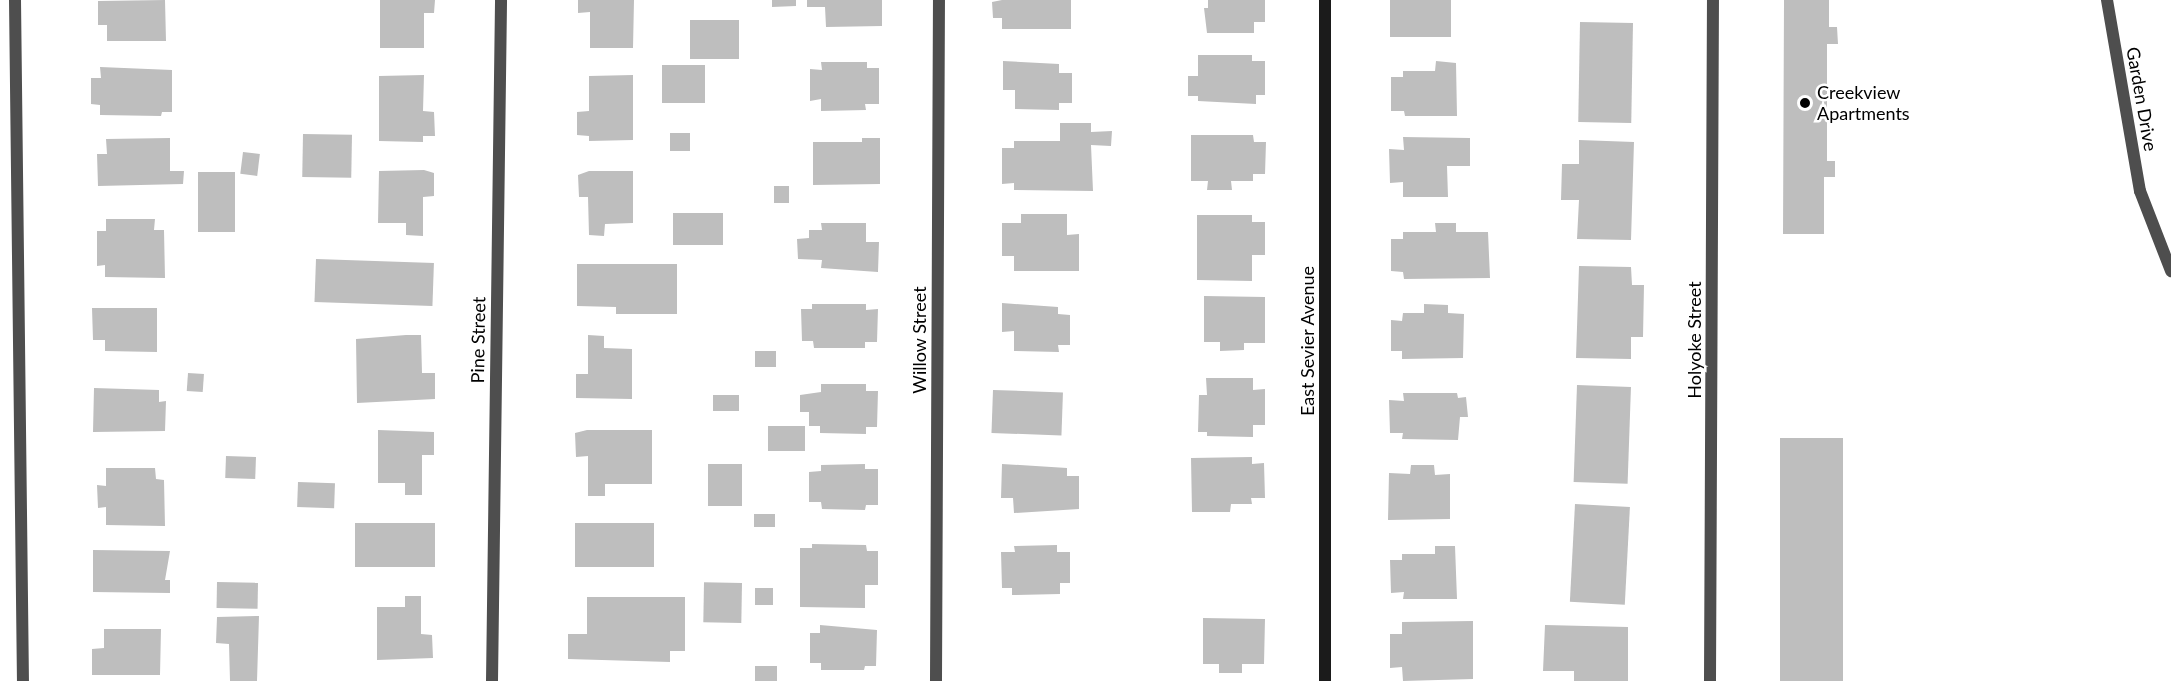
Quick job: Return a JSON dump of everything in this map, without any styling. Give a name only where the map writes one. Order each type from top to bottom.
[{"type":"street","points":[[15,0],[23,681]]},
{"type":"street","name":"Pine Street","points":[[492,681],[501,0]]},
{"type":"street","name":"Willow Street","points":[[936,681],[939,0]]},
{"type":"street","name":"East Sevier Avenue","points":[[1325,0],[1325,681]]},
{"type":"street","name":"Holyoke Street","points":[[1710,681],[1713,0]]},
{"type":"street","name":"Garden Drive","points":[[2107,0],[2140,191],[2171,271]]},
{"type":"building","points":[[165,0],[166,41],[107,41],[107,25],[98,25],[98,1]]},
{"type":"building","points":[[380,0],[435,0],[434,13],[424,13],[424,48],[380,48]]},
{"type":"building","points":[[578,0],[634,0],[633,48],[590,48],[590,12],[578,13]]},
{"type":"building","points":[[772,0],[796,0],[796,6],[772,7]]},
{"type":"building","points":[[807,0],[882,0],[882,26],[826,27],[825,7],[807,7]]},
{"type":"building","points":[[1071,0],[1071,29],[1002,29],[1002,18],[993,18],[992,2]]},
{"type":"building","points":[[1208,0],[1265,0],[1265,22],[1254,22],[1254,33],[1207,33],[1204,8],[1208,8]]},
{"type":"building","points":[[1390,0],[1451,0],[1451,37],[1390,37]]},
{"type":"building","name":"Creekview Apartments","points":[[1784,0],[1829,0],[1829,27],[1837,27],[1838,44],[1827,44],[1827,161],[1835,161],[1835,177],[1824,177],[1824,234],[1783,234]]},
{"type":"building","points":[[690,20],[739,20],[739,59],[690,59]]},
{"type":"building","points":[[1580,22],[1633,23],[1631,123],[1578,122]]},
{"type":"building","points":[[1198,55],[1252,55],[1252,61],[1265,61],[1265,95],[1256,95],[1256,104],[1198,101],[1198,96],[1188,96],[1188,76],[1198,76]]},
{"type":"building","points":[[1003,61],[1059,64],[1059,73],[1072,73],[1072,103],[1059,103],[1059,110],[1015,109],[1015,90],[1003,90]]},
{"type":"building","points":[[1436,61],[1456,63],[1457,116],[1405,116],[1404,111],[1391,111],[1391,77],[1403,77],[1403,71],[1435,71]]},
{"type":"building","points":[[821,62],[867,62],[867,68],[879,68],[879,104],[865,104],[866,110],[821,111],[821,99],[810,101],[810,69],[822,70]]},
{"type":"building","points":[[662,65],[705,65],[705,103],[662,103]]},
{"type":"building","points":[[100,67],[172,70],[172,112],[162,112],[161,116],[100,115],[100,105],[91,104],[91,78],[101,78]]},
{"type":"building","points":[[424,75],[423,111],[434,112],[435,136],[423,136],[423,142],[379,141],[379,76]]},
{"type":"building","points":[[633,75],[633,140],[589,141],[589,136],[577,135],[577,112],[589,111],[589,76]]},
{"type":"building","points":[[1060,123],[1091,123],[1091,132],[1112,131],[1111,146],[1091,145],[1093,191],[1014,190],[1014,183],[1002,184],[1002,148],[1014,148],[1014,141],[1060,141]]},
{"type":"building","points":[[670,133],[690,133],[690,151],[670,151]]},
{"type":"building","points":[[303,134],[352,135],[351,178],[302,177]]},
{"type":"building","points":[[1191,135],[1253,135],[1254,142],[1266,142],[1265,174],[1253,174],[1253,181],[1231,181],[1232,190],[1207,190],[1208,181],[1191,181]]},
{"type":"building","points":[[1403,137],[1470,138],[1470,166],[1447,166],[1448,197],[1403,197],[1403,182],[1390,183],[1389,149],[1404,150]]},
{"type":"building","points":[[170,138],[170,171],[184,171],[183,184],[98,186],[97,154],[107,154],[106,139]]},
{"type":"building","points":[[862,138],[880,138],[880,184],[813,185],[813,142],[862,142]]},
{"type":"building","points":[[1579,140],[1634,142],[1631,240],[1577,239],[1579,200],[1561,200],[1562,164],[1579,164]]},
{"type":"building","points":[[243,152],[260,154],[257,176],[240,174]]},
{"type":"building","points":[[424,170],[434,173],[434,196],[423,197],[423,236],[406,235],[406,223],[378,223],[379,171]]},
{"type":"building","points":[[589,171],[633,171],[633,223],[605,224],[604,236],[589,235],[588,197],[579,197],[578,175]]},
{"type":"building","points":[[198,172],[235,172],[235,232],[198,232]]},
{"type":"building","points":[[774,186],[789,186],[789,203],[774,203]]},
{"type":"building","points":[[673,213],[723,213],[723,245],[673,245]]},
{"type":"building","points":[[1021,214],[1067,214],[1067,235],[1079,234],[1079,271],[1014,271],[1014,256],[1002,256],[1002,223],[1021,223]]},
{"type":"building","points":[[1197,215],[1252,215],[1252,222],[1265,222],[1265,255],[1252,255],[1252,281],[1197,280]]},
{"type":"building","points":[[106,219],[155,219],[154,230],[164,230],[165,278],[105,277],[105,265],[97,266],[97,231],[106,231]]},
{"type":"building","points":[[821,223],[866,223],[866,242],[879,242],[878,272],[821,268],[822,260],[798,259],[797,239],[809,238],[809,230],[822,230]]},
{"type":"building","points":[[1435,223],[1456,223],[1456,232],[1488,232],[1490,278],[1404,279],[1403,272],[1391,271],[1391,239],[1403,239],[1403,232],[1436,232]]},
{"type":"building","points":[[316,259],[434,263],[432,306],[314,302]]},
{"type":"building","points":[[577,264],[677,264],[677,314],[616,314],[616,307],[577,306]]},
{"type":"building","points":[[1579,266],[1631,267],[1632,285],[1644,285],[1643,337],[1631,337],[1631,359],[1576,358]]},
{"type":"building","points":[[1204,296],[1265,297],[1265,343],[1244,343],[1244,350],[1220,351],[1220,342],[1204,342]]},
{"type":"building","points":[[1002,303],[1058,307],[1058,314],[1070,315],[1070,345],[1058,345],[1059,352],[1014,351],[1014,331],[1002,332]]},
{"type":"building","points":[[812,304],[866,304],[866,310],[878,309],[877,342],[865,342],[865,348],[814,348],[813,341],[802,341],[801,309],[812,309]]},
{"type":"building","points":[[1424,304],[1448,305],[1448,313],[1464,314],[1463,358],[1402,359],[1402,351],[1391,351],[1391,320],[1402,321],[1403,313],[1424,313]]},
{"type":"building","points":[[92,308],[157,308],[157,352],[105,351],[105,340],[93,340]]},
{"type":"building","points":[[421,335],[422,373],[435,373],[435,399],[357,403],[356,339]]},
{"type":"building","points":[[588,335],[604,336],[604,348],[632,349],[632,399],[576,398],[576,374],[588,374]]},
{"type":"building","points":[[755,351],[776,351],[776,367],[755,367]]},
{"type":"building","points":[[188,373],[204,374],[203,392],[187,391]]},
{"type":"building","points":[[1206,378],[1253,378],[1253,390],[1265,389],[1265,425],[1253,425],[1253,437],[1207,436],[1207,432],[1198,432],[1199,395],[1207,395]]},
{"type":"building","points":[[821,384],[866,384],[866,391],[878,391],[877,427],[866,427],[866,434],[820,433],[820,426],[809,426],[809,412],[800,412],[800,395],[821,392]]},
{"type":"building","points":[[1577,385],[1631,387],[1628,484],[1574,482]]},
{"type":"building","points":[[94,388],[159,390],[159,402],[166,401],[165,431],[93,432]]},
{"type":"building","points":[[993,390],[1063,392],[1061,435],[991,433]]},
{"type":"building","points":[[1403,393],[1457,393],[1458,398],[1466,397],[1468,417],[1460,417],[1458,440],[1402,439],[1403,433],[1390,433],[1389,400],[1404,401]]},
{"type":"building","points":[[713,395],[739,395],[739,411],[713,411]]},
{"type":"building","points":[[768,426],[805,426],[805,451],[768,451]]},
{"type":"building","points":[[378,430],[434,432],[434,455],[422,455],[422,495],[405,495],[405,483],[378,483]]},
{"type":"building","points":[[587,430],[652,430],[652,484],[605,484],[605,496],[588,496],[588,456],[576,457],[575,433]]},
{"type":"building","points":[[1780,438],[1843,438],[1843,681],[1780,681]]},
{"type":"building","points":[[226,456],[256,457],[255,479],[225,478]]},
{"type":"building","points":[[1252,457],[1252,464],[1264,463],[1265,498],[1251,498],[1252,504],[1231,504],[1230,512],[1192,512],[1191,458]]},
{"type":"building","points":[[708,464],[742,464],[742,506],[708,506]]},
{"type":"building","points":[[865,464],[865,469],[878,469],[878,505],[866,505],[865,510],[822,509],[821,502],[809,502],[809,472],[821,471],[821,465]]},
{"type":"building","points":[[1002,464],[1067,468],[1067,476],[1079,476],[1079,509],[1014,513],[1013,498],[1001,498]]},
{"type":"building","points":[[1411,465],[1434,465],[1435,475],[1450,474],[1450,519],[1388,520],[1389,473],[1410,474]]},
{"type":"building","points":[[106,468],[155,468],[156,479],[164,480],[165,526],[106,525],[106,507],[98,508],[97,485],[106,486]]},
{"type":"building","points":[[298,482],[335,483],[334,508],[297,507]]},
{"type":"building","points":[[1575,504],[1630,507],[1625,605],[1570,602]]},
{"type":"building","points":[[754,514],[775,514],[775,527],[754,527]]},
{"type":"building","points":[[355,523],[435,523],[435,567],[355,567]]},
{"type":"building","points":[[575,523],[654,523],[654,567],[575,567]]},
{"type":"building","points":[[812,544],[866,545],[867,551],[878,551],[878,585],[865,585],[865,608],[800,607],[800,548],[812,548]]},
{"type":"building","points":[[1057,545],[1057,552],[1070,552],[1070,583],[1060,583],[1060,594],[1012,595],[1012,588],[1002,588],[1001,552],[1015,552],[1014,546]]},
{"type":"building","points":[[1435,546],[1455,546],[1457,599],[1403,599],[1404,592],[1391,593],[1390,560],[1402,560],[1402,554],[1435,554]]},
{"type":"building","points":[[93,550],[170,551],[165,580],[170,580],[170,593],[93,592]]},
{"type":"building","points":[[217,582],[258,583],[258,609],[217,608]]},
{"type":"building","points":[[704,582],[742,583],[741,623],[703,622]]},
{"type":"building","points":[[755,588],[773,588],[773,605],[755,605]]},
{"type":"building","points":[[405,596],[421,596],[421,634],[432,635],[433,658],[377,660],[377,607],[405,607]]},
{"type":"building","points":[[587,597],[685,597],[685,651],[670,651],[670,662],[568,659],[568,634],[587,634]]},
{"type":"building","points":[[259,616],[257,681],[230,681],[229,644],[216,643],[217,617]]},
{"type":"building","points":[[1203,618],[1265,619],[1264,664],[1242,664],[1242,673],[1219,673],[1219,664],[1203,664]]},
{"type":"building","points":[[1473,621],[1473,679],[1403,681],[1402,667],[1390,668],[1390,634],[1402,634],[1402,622]]},
{"type":"building","points":[[820,625],[877,630],[876,666],[865,666],[864,670],[821,670],[821,663],[810,663],[810,633],[820,633]]},
{"type":"building","points":[[1545,625],[1628,627],[1628,681],[1574,681],[1574,671],[1543,671]]},
{"type":"building","points":[[104,629],[161,629],[160,675],[92,675],[92,649],[104,648]]},
{"type":"building","points":[[755,666],[777,666],[777,681],[755,681]]},
{"type":"place","name":"Creekview Apartments","points":[[1805,103]]}]
